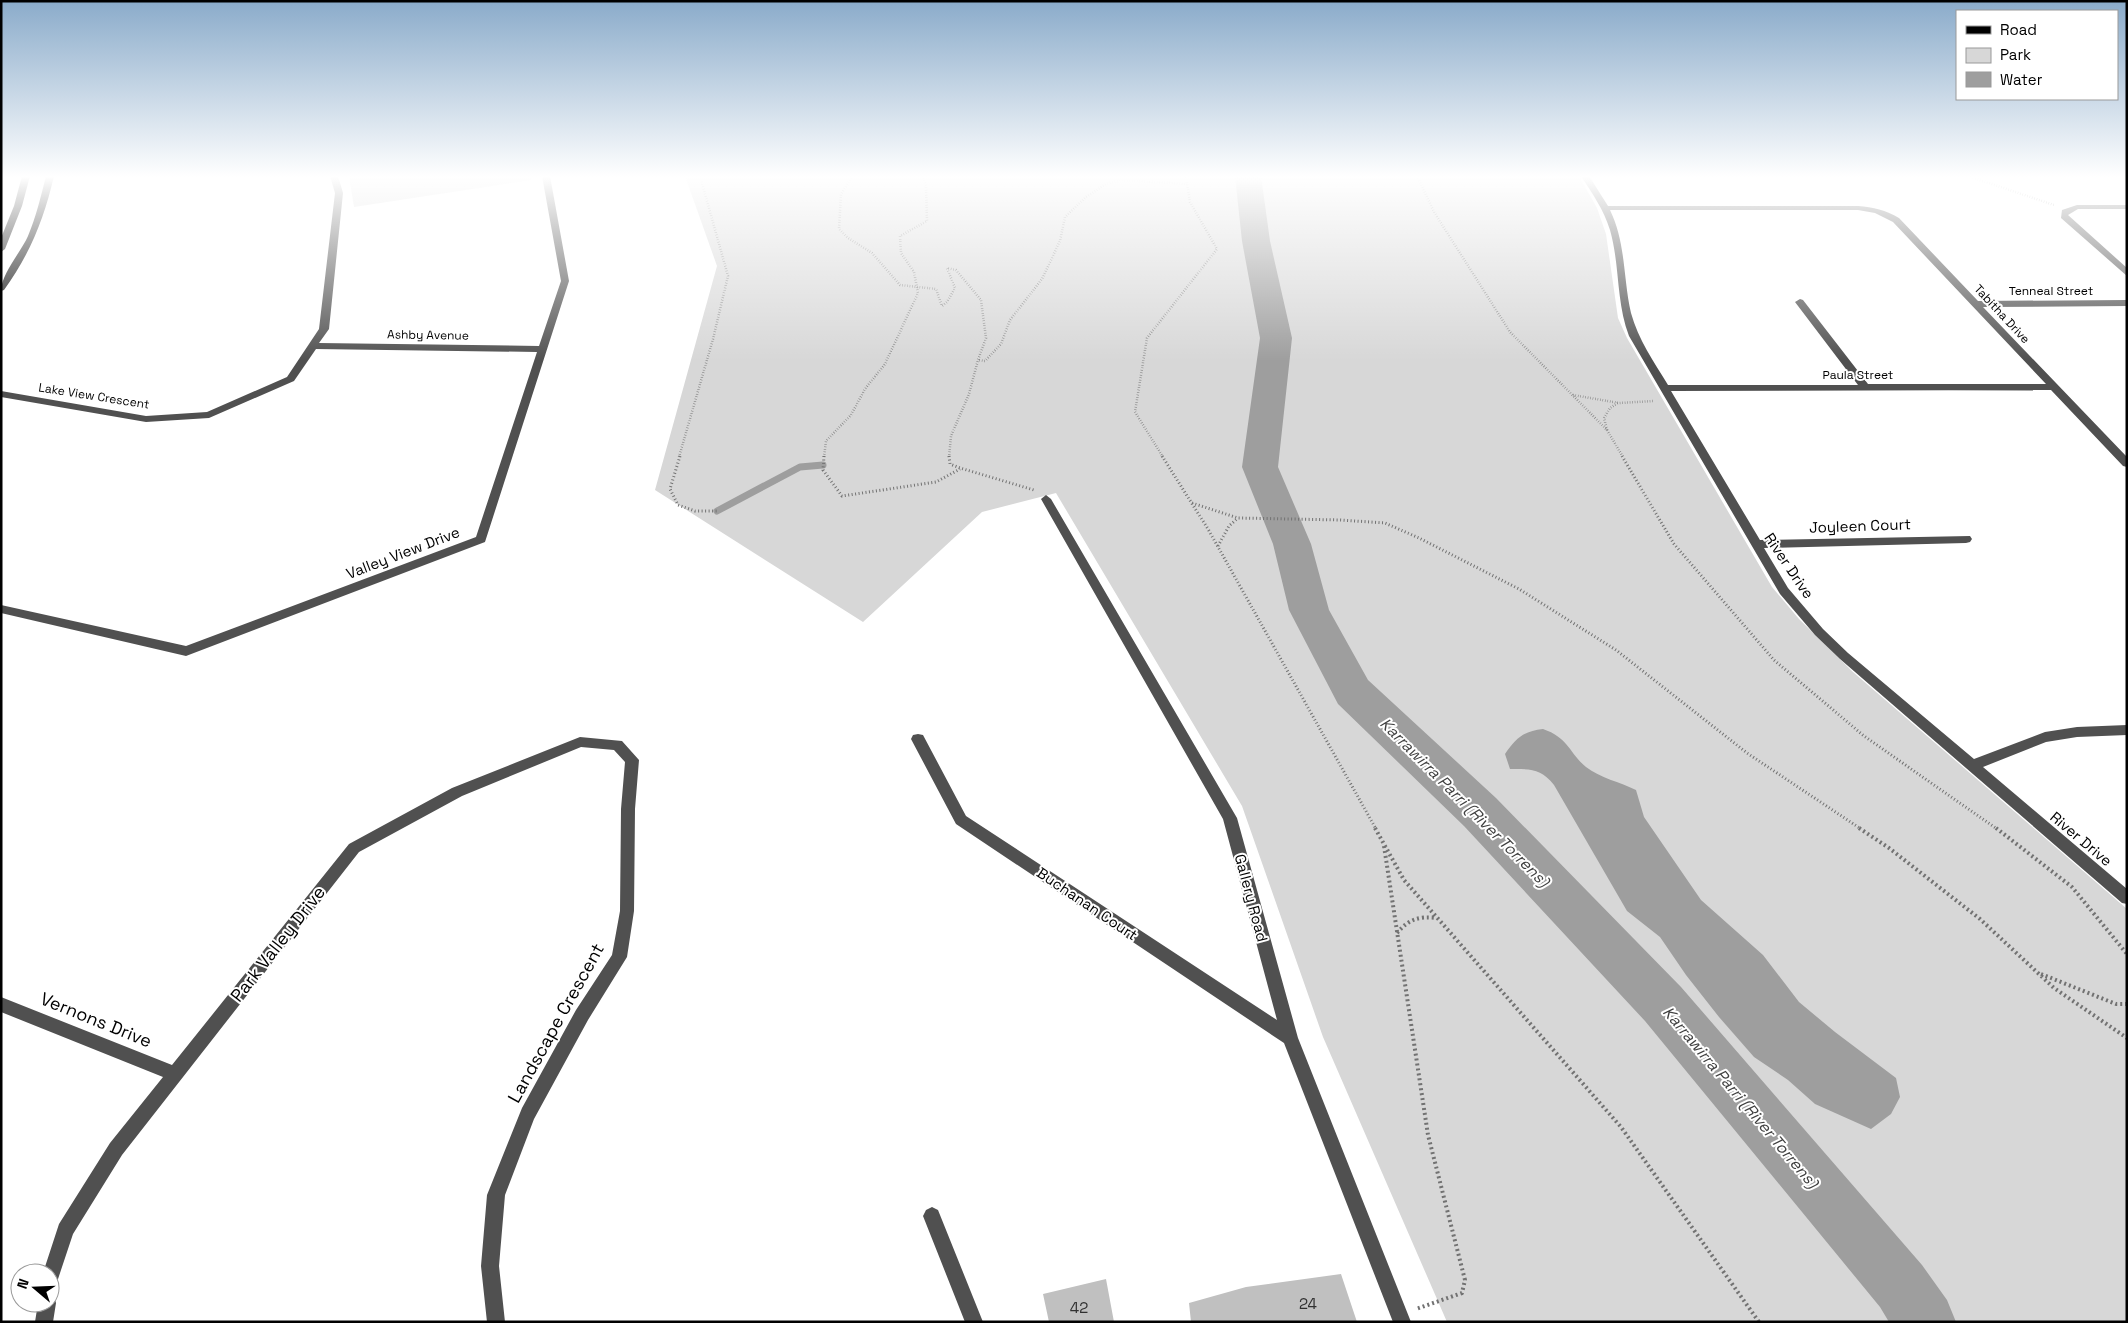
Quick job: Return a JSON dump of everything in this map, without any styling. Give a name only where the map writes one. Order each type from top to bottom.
[{"type":"main road","points":[[1,288],[17,265],[32,238]]},
{"type":"street","name":"Lake View Crescent","points":[[1,394],[146,419],[209,415],[291,379],[324,329],[334,238]]},
{"type":"street","name":"Valley View Drive","points":[[1,610],[186,651],[481,539],[565,281],[557,238]]},
{"type":"street","name":"River Drive","points":[[1615,238],[1626,319],[1664,388],[1784,591],[1819,632],[1844,656],[2127,898]]},
{"type":"street","name":"Tabitha Drive","points":[[1913,238],[2127,464]]},
{"type":"street","points":[[2088,238],[2127,273]]},
{"type":"street","points":[[1800,302],[1865,388]]},
{"type":"street","name":"Tenneal Street","points":[[1975,304],[2127,303]]},
{"type":"street","name":"Ashby Avenue","points":[[313,346],[543,349]]},
{"type":"street","name":"Paula Street","points":[[1664,388],[2053,387]]},
{"type":"street","name":"Gallery Road","points":[[1046,500],[1230,818],[1290,1038],[1401,1318]]},
{"type":"street","name":"Joyleen Court","points":[[1755,544],[1966,539]]},
{"type":"street","points":[[1972,766],[2045,737],[2077,732],[2127,730]]},
{"type":"street","name":"Buchanan Court","points":[[918,740],[961,820],[1290,1038]]},
{"type":"street","name":"Park Valley Drive","points":[[55,1263],[65,1230],[116,1149],[354,848],[457,792],[580,742],[617,745]]},
{"type":"street","name":"Landscape Crescent","points":[[496,1322],[490,1266],[496,1195],[528,1114],[582,1015],[619,957],[627,911],[628,809],[632,760],[617,745]]},
{"type":"street","name":"Vernons Drive","points":[[1,1004],[175,1074]]},
{"type":"street","points":[[932,1216],[974,1322]]},
{"type":"path","points":[[717,238],[728,276],[670,489],[678,505],[695,511],[717,511]]},
{"type":"path","points":[[848,238],[872,253],[900,285],[936,290],[942,306],[947,302],[955,288],[947,268],[956,270],[981,300],[986,338],[969,394],[951,433],[947,453],[950,464],[960,469],[1014,482],[1040,492],[1046,500]]},
{"type":"path","points":[[900,238],[901,253],[914,272],[918,293],[885,364],[864,389],[851,415],[826,441],[823,470],[842,496],[936,482],[960,469]]},
{"type":"path","points":[[978,360],[985,361],[1001,344],[1010,320],[1042,279],[1061,238]]},
{"type":"path","points":[[1211,238],[1217,249],[1147,338],[1135,412],[1218,546],[1404,880],[1621,1127],[1759,1322]]},
{"type":"path","points":[[1450,238],[1510,332],[1607,430],[1674,544],[1774,660],[1864,736],[2004,834],[2072,887],[2127,954]]},
{"type":"path","points":[[1573,395],[1619,403],[1671,400]]},
{"type":"path","points":[[1607,430],[1604,418],[1610,408],[1619,403]]},
{"type":"path","points":[[1192,503],[1238,518],[1341,520],[1384,523],[1419,538],[1519,588],[1616,650],[1746,752],[1889,848],[1980,919],[2054,988],[2127,1038]]},
{"type":"path","points":[[1218,546],[1229,526],[1238,518]]},
{"type":"path","points":[[1384,843],[1428,1135],[1465,1280],[1462,1293],[1401,1318]]},
{"type":"path","points":[[1397,933],[1405,923],[1420,916],[1438,918]]},
{"type":"path","points":[[2038,973],[2116,1004],[2127,1004]]},
{"type":"green space","points":[[707,238],[1607,238],[1618,318],[1627,338],[1772,587],[1799,619],[1853,672],[2127,909],[2127,1322],[1447,1322],[1323,1037],[1242,806],[1056,493],[982,512],[863,622],[655,490],[717,266]]},
{"type":"water","points":[[1543,729],[1564,741],[1580,762],[1592,771],[1636,790],[1644,817],[1701,900],[1763,955],[1799,1002],[1896,1078],[1900,1097],[1891,1114],[1871,1129],[1815,1104],[1788,1080],[1754,1057],[1686,975],[1660,937],[1627,911],[1549,779],[1540,772],[1510,769],[1505,754],[1513,744],[1521,736]]},
{"type":"building","points":[[1341,1274],[1357,1322],[1191,1322],[1189,1303],[1246,1287]]},
{"type":"building","points":[[1106,1279],[1114,1322],[1049,1322],[1043,1294]]},
{"type":"waterway","name":"Karrawirra Parri (River Torrens)","points":[[1256,238],[1276,338],[1260,467],[1292,544],[1309,610],[1353,692],[1480,812],[1663,1004],[1901,1286],[1925,1322]]},
{"type":"waterway","points":[[717,511],[800,467],[823,465]]}]
